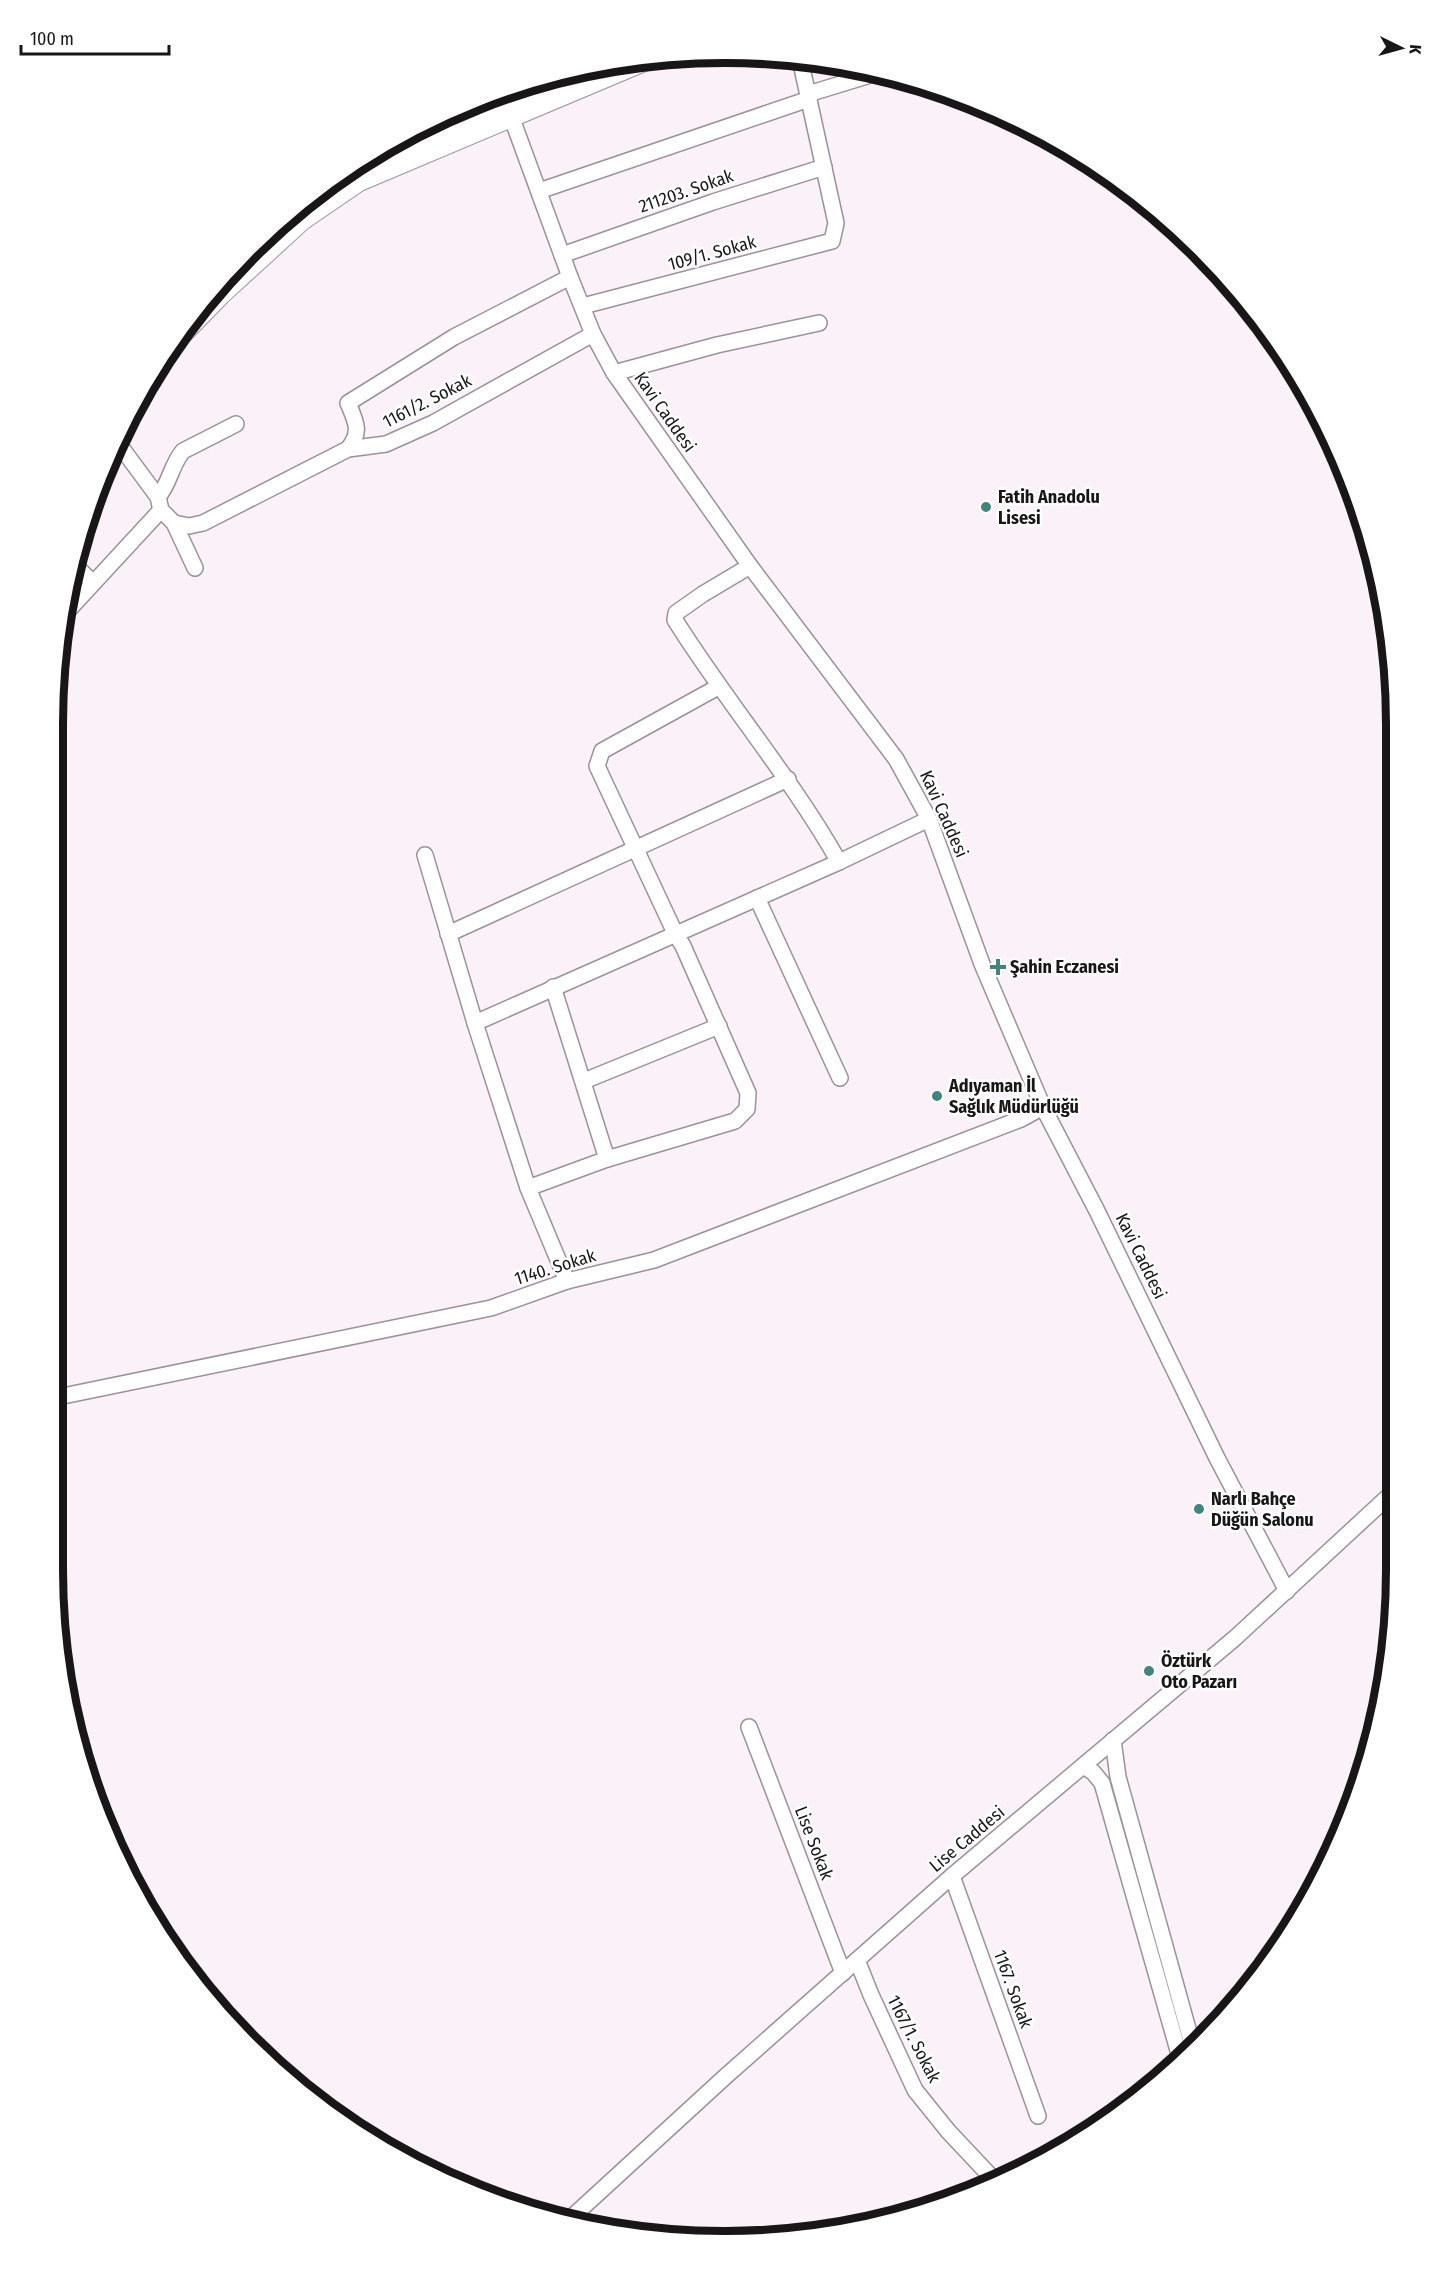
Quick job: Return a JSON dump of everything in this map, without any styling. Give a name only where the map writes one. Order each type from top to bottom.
[{"type":"main road","points":[[218,299],[268,251],[336,195],[508,102],[584,79]]},
{"type":"main road","points":[[420,137],[525,94]]},
{"type":"street","points":[[802,68],[824,167]]},
{"type":"street","points":[[539,191],[863,78]]},
{"type":"street","name":"Kavi Caddesi","points":[[508,102],[570,277],[593,334],[614,373],[750,566],[900,766],[929,819],[982,964],[1043,1107],[1097,1211],[1217,1458],[1287,1592]]},
{"type":"street","name":"109/1. Sokak","points":[[583,306],[832,241],[836,223],[824,167]]},
{"type":"street","name":"211203. Sokak","points":[[562,255],[713,202],[824,167]]},
{"type":"street","points":[[348,449],[356,439],[358,426],[348,403],[454,337],[570,277]]},
{"type":"street","points":[[614,373],[717,345],[819,323]]},
{"type":"street","name":"1161/2. Sokak","points":[[174,523],[189,526],[203,523],[348,449],[386,444],[433,423],[593,334]]},
{"type":"street","points":[[75,603],[160,503],[177,458],[183,451],[236,424]]},
{"type":"street","points":[[123,450],[174,523],[195,568]]},
{"type":"street","points":[[750,566],[676,613],[675,620],[718,687],[788,778],[839,862]]},
{"type":"street","points":[[82,572],[93,583]]},
{"type":"street","points":[[528,1188],[607,1159],[735,1121],[745,1113],[749,1101],[748,1093],[683,946],[598,772],[599,755],[602,751],[718,687]]},
{"type":"street","points":[[448,934],[788,778]]},
{"type":"street","points":[[475,1023],[839,862],[929,819]]},
{"type":"street","points":[[425,855],[475,1023],[528,1188],[567,1281]]},
{"type":"street","points":[[757,898],[840,1078]]},
{"type":"street","points":[[553,987],[607,1159]]},
{"type":"street","points":[[584,1081],[719,1026]]},
{"type":"street","name":"1140. Sokak","points":[[63,1396],[490,1308],[567,1281],[654,1260],[1021,1119],[1043,1107]]},
{"type":"street","name":"Lise Caddesi","points":[[576,2213],[663,2131],[952,1876],[1287,1592],[1386,1500]]},
{"type":"street","name":"Lise Sokak","points":[[749,1727],[843,1973]]},
{"type":"street","points":[[1113,1740],[1118,1777],[1191,2038]]},
{"type":"street","points":[[1083,1766],[1093,1772],[1102,1783],[1178,2051]]},
{"type":"street","name":"1167. Sokak","points":[[952,1876],[1038,2116]]},
{"type":"street","name":"1167/1. Sokak","points":[[857,1960],[915,2090],[948,2131],[990,2176]]},
{"type":"place","name":"Fatih Anadolu Lisesi","points":[[986,507]]},
{"type":"place","name":"Şahin Eczanesi","points":[[998,967]]},
{"type":"place","name":"Adıyaman İl Sağlık Müdürlüğü","points":[[937,1096]]},
{"type":"place","name":"Narlı Bahçe Düğün Salonu","points":[[1199,1509]]},
{"type":"place","name":"Öztürk Oto Pazarı","points":[[1149,1671]]}]
